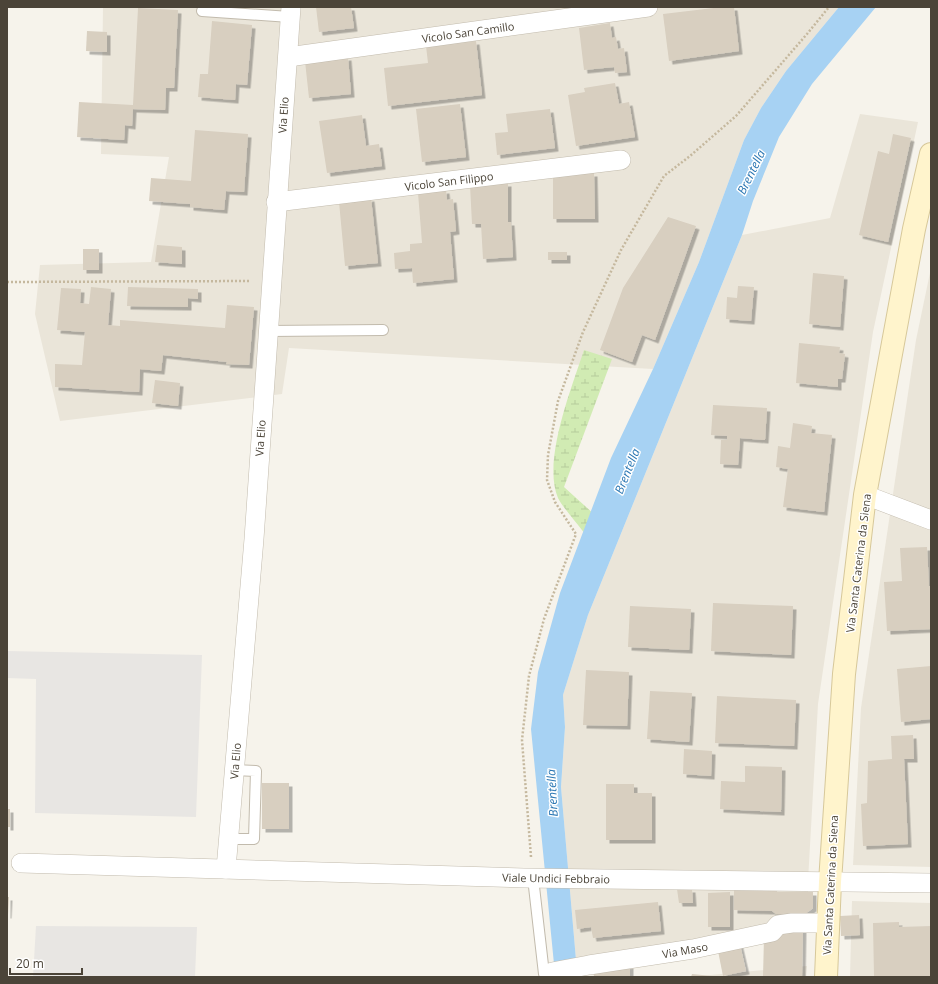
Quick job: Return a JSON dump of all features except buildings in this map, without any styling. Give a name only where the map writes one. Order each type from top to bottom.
[{"type":"street","name":"Vicolo San Camillo","points":[[288,57],[648,7]]},
{"type":"street","name":"Via Elio","points":[[226,869],[254,531],[290,12]]},
{"type":"street","name":"Via Santa Caterina da Siena","points":[[826,977],[830,882],[844,674],[865,496],[914,229],[931,154]]},
{"type":"street","name":"Vicolo San Filippo","points":[[276,202],[621,160]]},
{"type":"street","points":[[865,496],[931,520]]},
{"type":"street","name":"Viale Undici Febbraio","points":[[21,863],[537,878],[931,883]]},
{"type":"street","name":"Via Maso","points":[[545,974],[589,965],[693,950],[772,932],[778,925],[792,923],[828,923]]},
{"type":"lane","points":[[202,11],[290,12]]},
{"type":"lane","points":[[268,331],[383,330]]},
{"type":"lane","points":[[229,839],[254,839],[256,771],[234,770]]},
{"type":"lane","points":[[537,878],[545,974]]},
{"type":"path","points":[[537,878],[522,740],[529,676],[544,619],[576,534],[554,502],[547,480],[548,455],[558,401],[583,332],[621,250],[664,176],[690,156],[736,116],[807,34],[828,7]]},
{"type":"path","points":[[7,282],[271,281]]},
{"type":"shaded area","points":[[103,7],[839,7],[786,71],[761,108],[744,140],[699,262],[653,369],[289,348],[282,394],[60,421],[35,314],[40,265],[151,262],[169,157],[101,154]]},
{"type":"shaded area","points":[[860,114],[918,122],[873,332],[818,704],[808,881],[808,929],[576,960],[561,787],[565,727],[563,695],[588,615],[742,235],[830,218]]},
{"type":"shaded area","points":[[931,268],[931,867],[853,865],[861,708],[916,340]]},
{"type":"shaded area","points":[[7,651],[202,655],[196,817],[35,813],[36,679],[7,678]]},
{"type":"shaded area","points":[[852,901],[931,903],[931,977],[850,977]]},
{"type":"shaded area","points":[[36,926],[197,927],[195,977],[33,977]]},
{"type":"shaded area","points":[[807,966],[806,977],[689,977]]},
{"type":"green space","points":[[584,350],[612,359],[564,487],[595,515],[585,534],[558,498],[554,483],[554,464],[560,424]]},
{"type":"water","name":"Brentella","points":[[839,7],[876,7],[812,84],[779,137],[753,201],[742,235],[588,615],[563,695],[565,727],[561,787],[576,960],[554,964],[531,729],[538,672],[560,593],[611,458],[653,369],[699,262],[744,140],[761,108],[786,71]]}]
